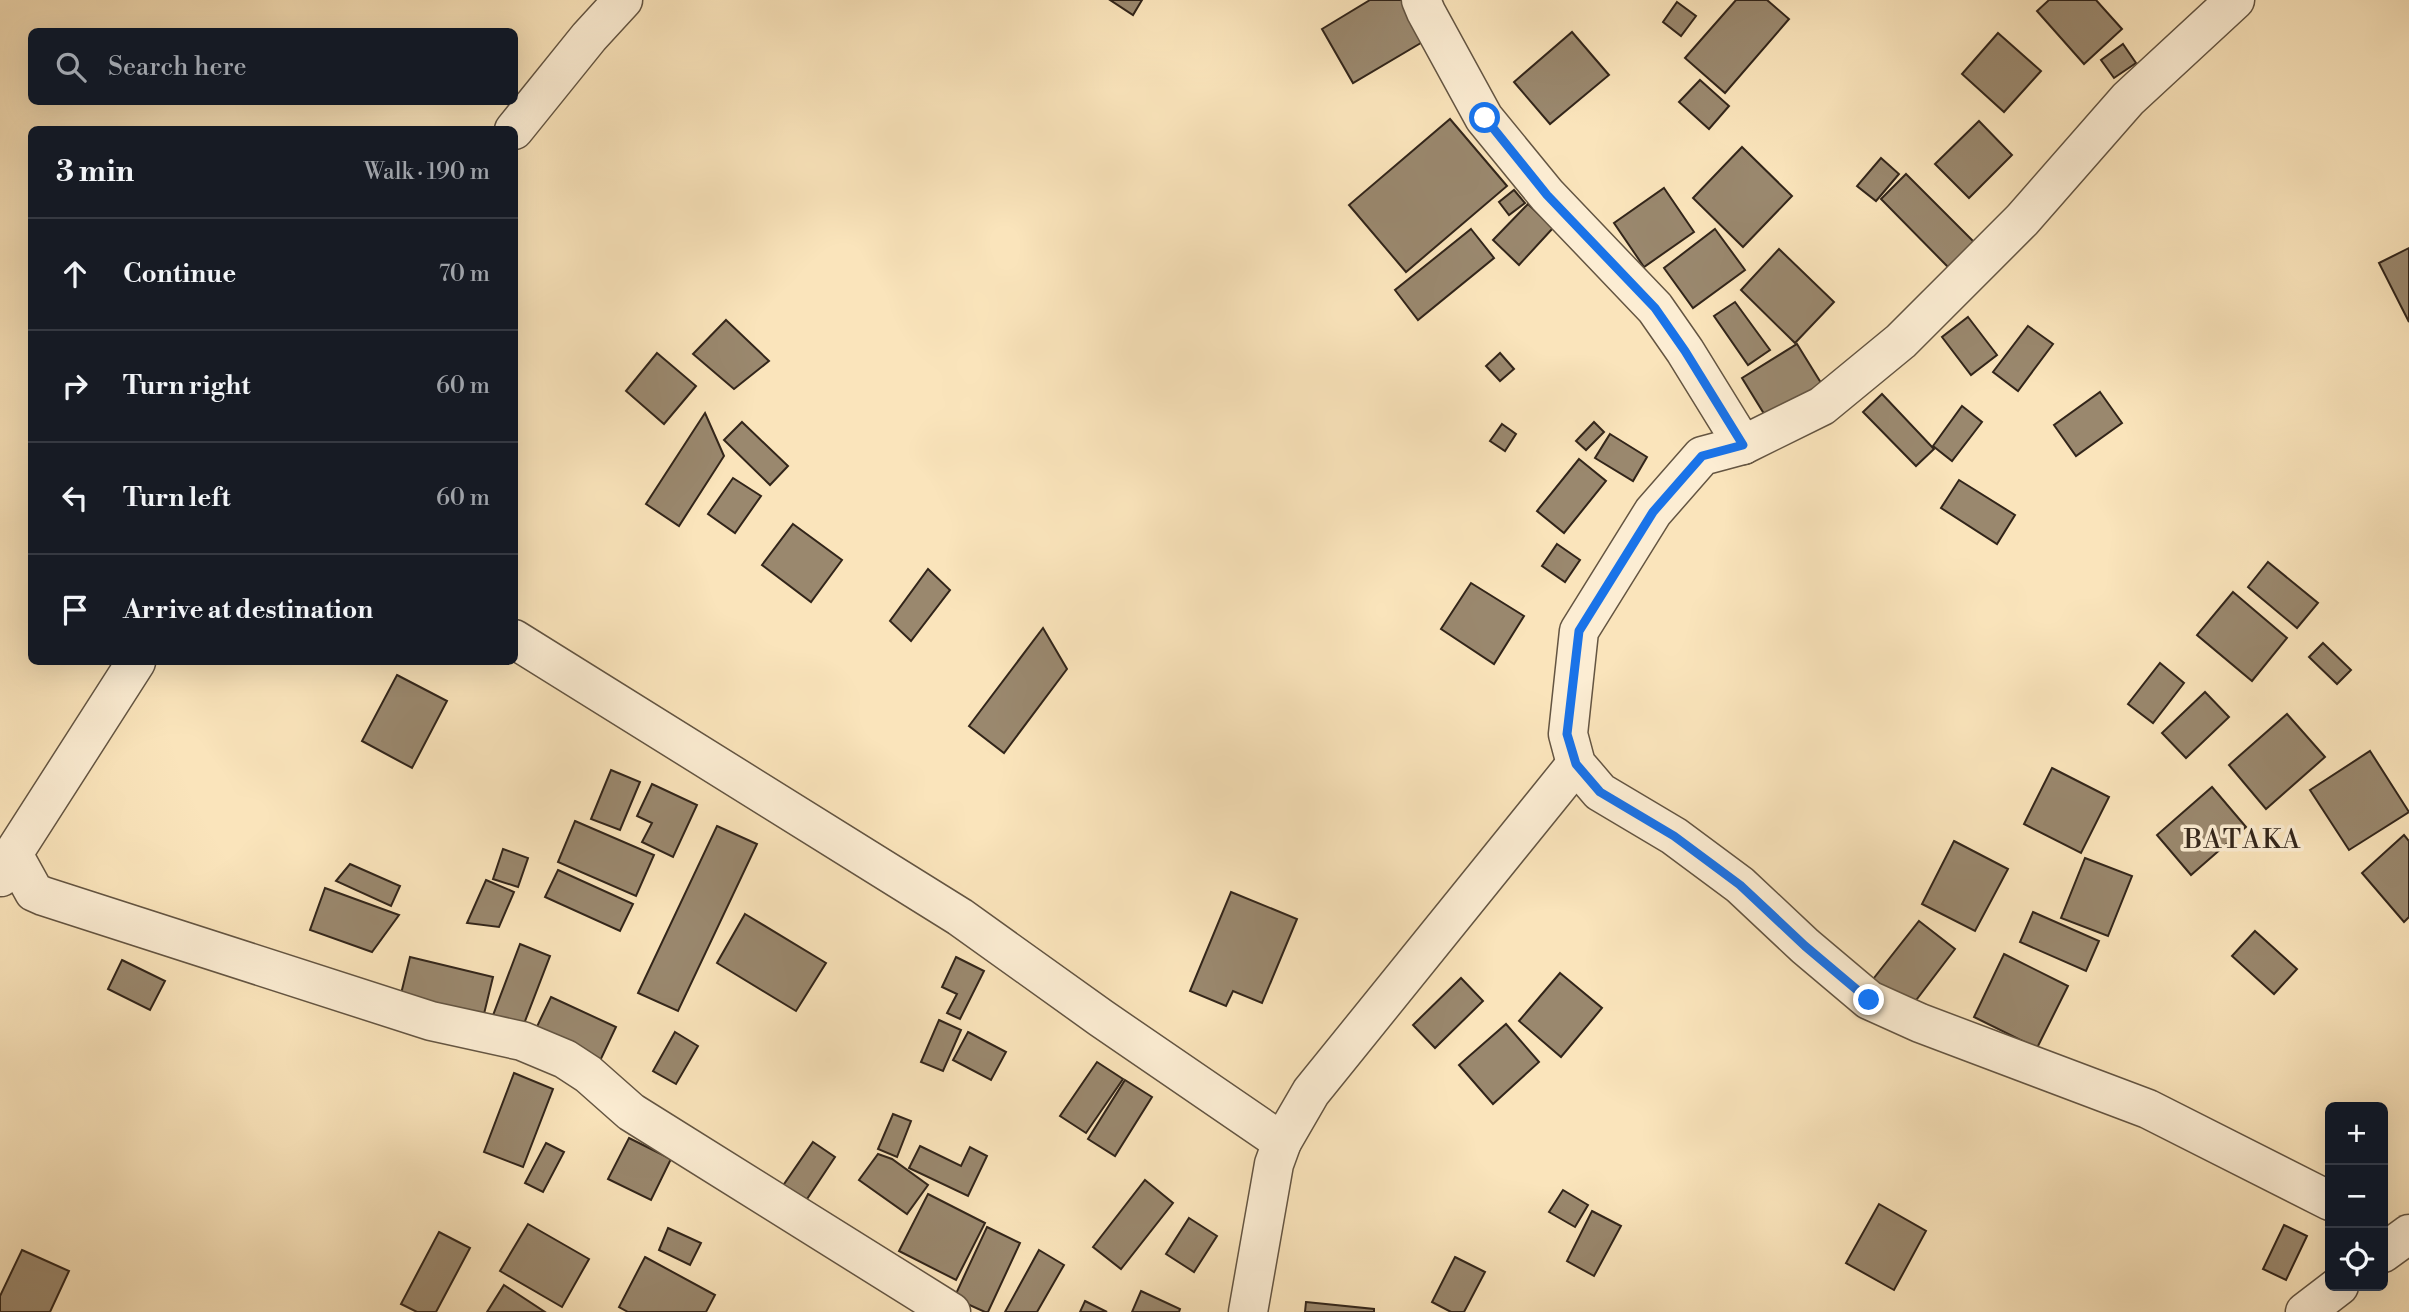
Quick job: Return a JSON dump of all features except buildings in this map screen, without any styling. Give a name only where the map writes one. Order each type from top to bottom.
[{"type":"street","points":[[517,126],[589,37],[623,0]]},
{"type":"street","points":[[1421,0],[1485,118],[1547,195],[1655,308],[1743,445]]},
{"type":"street","points":[[2235,0],[2127,99],[2022,219],[1901,341],[1822,405],[1743,445],[1702,456],[1653,512],[1579,631],[1567,734],[1576,764],[1600,792],[1674,836],[1740,885],[1805,946],[1869,1000],[1920,1023],[2148,1109],[2325,1198]]},
{"type":"street","points":[[518,641],[960,917],[1282,1142]]},
{"type":"street","points":[[134,665],[6,867],[34,892],[431,1021],[522,1041],[565,1059],[589,1074],[631,1112],[951,1312]]},
{"type":"street","points":[[1248,1312],[1274,1164],[1282,1142],[1311,1093],[1576,764]]},
{"type":"street","points":[[2305,1312],[2332,1291]]},
{"type":"district","name":"BATAKA","points":[[2243,840]]},
{"type":"route","points":[[1485,118],[1547,195],[1655,308],[1743,445],[1702,456],[1653,512],[1579,631],[1567,734],[1576,764],[1600,792],[1674,836],[1740,885],[1805,946],[1869,1000]]}]
